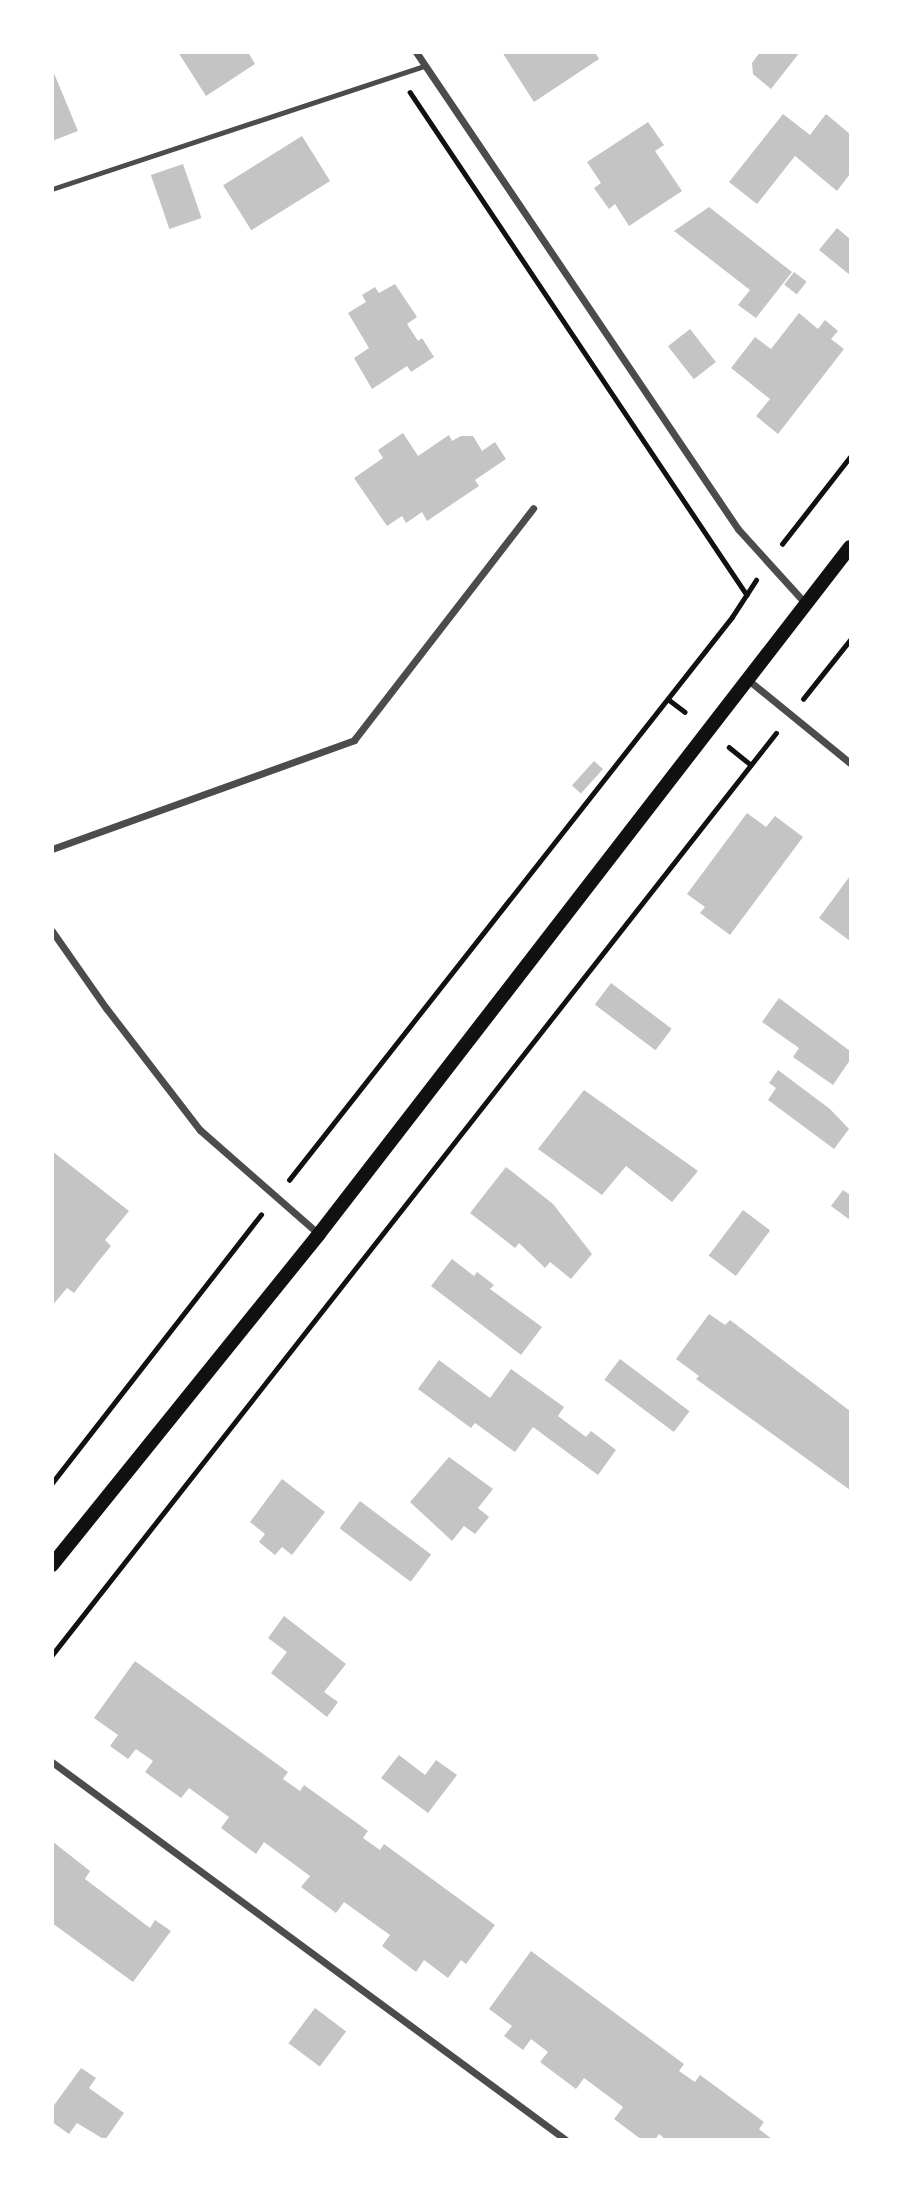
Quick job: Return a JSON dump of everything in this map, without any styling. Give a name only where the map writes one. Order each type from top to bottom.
[{"type":"main road","points":[[52,1565],[319,1234],[850,547]]},
{"type":"street","points":[[416,52],[738,529],[806,604]]},
{"type":"street","points":[[52,849],[354,740],[533,508]]},
{"type":"street","points":[[747,678],[850,763]]},
{"type":"street","points":[[52,931],[106,1008],[200,1130],[319,1234]]},
{"type":"street","points":[[52,1762],[566,2140]]},
{"type":"lane","points":[[52,189],[425,66]]},
{"type":"path","points":[[398,74],[747,595]]},
{"type":"path","points":[[285,1185],[668,699],[747,595],[768,562],[850,457]]},
{"type":"path","points":[[52,1655],[850,640]]},
{"type":"path","points":[[668,699],[685,712]]},
{"type":"path","points":[[729,747],[751,765]]},
{"type":"path","points":[[52,1483],[268,1206]]},
{"type":"building","points":[[178,52],[248,52],[255,64],[206,96]]},
{"type":"building","points":[[502,52],[595,52],[599,59],[534,102]]},
{"type":"building","points":[[760,52],[800,52],[771,89],[753,74],[752,63]]},
{"type":"building","points":[[53,71],[78,131],[52,141]]},
{"type":"building","points":[[783,114],[810,135],[826,114],[850,134],[850,174],[837,191],[795,156],[757,204],[729,182]]},
{"type":"building","points":[[648,122],[664,145],[655,151],[682,191],[629,226],[615,204],[609,209],[594,188],[601,183],[587,162]]},
{"type":"building","points":[[302,136],[330,181],[251,230],[223,185]]},
{"type":"building","points":[[183,164],[202,218],[169,229],[151,175]]},
{"type":"building","points":[[709,207],[792,272],[756,318],[738,305],[750,290],[674,231]]},
{"type":"building","points":[[837,228],[850,239],[850,275],[819,250]]},
{"type":"building","points":[[794,272],[807,282],[797,294],[784,285]]},
{"type":"building","points":[[395,284],[417,317],[407,324],[418,341],[422,338],[434,357],[411,372],[407,366],[372,389],[354,358],[369,348],[348,313],[366,302],[362,295],[375,287],[379,293]]},
{"type":"building","points":[[799,313],[818,329],[825,320],[838,331],[831,339],[844,349],[778,434],[756,416],[770,399],[731,368],[755,337],[771,349]]},
{"type":"building","points":[[690,329],[716,362],[694,379],[668,346]]},
{"type":"building","points":[[403,433],[418,456],[449,435],[452,441],[461,436],[473,436],[482,451],[495,442],[506,459],[475,480],[479,486],[427,521],[422,512],[406,523],[402,516],[387,526],[354,478],[383,458],[378,450]]},
{"type":"building","points":[[594,761],[603,769],[581,794],[572,786]]},
{"type":"building","points":[[747,813],[766,827],[775,816],[803,837],[730,935],[700,913],[705,907],[687,894]]},
{"type":"building","points":[[850,876],[850,941],[819,918]]},
{"type":"building","points":[[611,983],[672,1029],[655,1050],[595,1005]]},
{"type":"building","points":[[779,998],[850,1051],[850,1060],[833,1085],[793,1057],[799,1048],[762,1022]]},
{"type":"building","points":[[778,1070],[830,1109],[849,1129],[834,1149],[768,1100],[776,1088],[769,1083]]},
{"type":"building","points":[[584,1090],[698,1171],[672,1202],[626,1166],[602,1195],[538,1149]]},
{"type":"building","points":[[52,1151],[129,1211],[105,1240],[111,1246],[74,1293],[67,1288],[52,1306]]},
{"type":"building","points":[[506,1167],[553,1204],[592,1254],[571,1279],[550,1262],[545,1268],[519,1243],[515,1248],[470,1213]]},
{"type":"building","points":[[843,1190],[850,1195],[850,1220],[831,1206]]},
{"type":"building","points":[[743,1210],[770,1230],[736,1276],[709,1256]]},
{"type":"building","points":[[452,1259],[474,1276],[477,1272],[494,1285],[490,1289],[542,1327],[521,1355],[431,1286]]},
{"type":"building","points":[[709,1314],[725,1325],[730,1320],[850,1411],[850,1490],[696,1379],[699,1376],[676,1359]]},
{"type":"building","points":[[620,1359],[689,1411],[674,1432],[604,1380]]},
{"type":"building","points":[[439,1360],[490,1398],[511,1369],[564,1407],[558,1416],[586,1437],[591,1431],[616,1450],[598,1475],[533,1427],[515,1452],[475,1423],[471,1428],[418,1389]]},
{"type":"building","points":[[449,1457],[493,1489],[478,1508],[489,1517],[475,1534],[464,1526],[452,1541],[410,1502]]},
{"type":"building","points":[[282,1479],[325,1512],[292,1555],[282,1547],[275,1555],[259,1542],[265,1534],[250,1522]]},
{"type":"building","points":[[360,1501],[431,1555],[411,1582],[340,1528]]},
{"type":"building","points":[[284,1616],[346,1664],[324,1692],[338,1702],[327,1717],[271,1673],[287,1652],[268,1638]]},
{"type":"building","points":[[135,1661],[288,1772],[283,1779],[300,1791],[304,1785],[368,1831],[363,1838],[380,1850],[384,1844],[495,1925],[466,1964],[461,1960],[448,1978],[424,1960],[416,1972],[382,1946],[390,1935],[344,1902],[336,1913],[301,1887],[310,1876],[264,1842],[256,1854],[221,1828],[229,1817],[189,1788],[181,1798],[145,1772],[153,1761],[136,1749],[128,1759],[110,1746],[118,1735],[94,1718]]},
{"type":"building","points":[[399,1755],[425,1775],[436,1760],[457,1775],[428,1813],[381,1778]]},
{"type":"building","points":[[52,1841],[90,1871],[85,1879],[150,1928],[155,1920],[171,1931],[133,1982],[52,1923]]},
{"type":"building","points":[[531,1951],[684,2064],[679,2071],[695,2082],[700,2075],[764,2122],[759,2129],[773,2140],[666,2140],[659,2134],[655,2140],[642,2140],[614,2119],[623,2107],[584,2078],[576,2089],[540,2062],[548,2052],[531,2039],[523,2050],[504,2036],[512,2026],[489,2009]]},
{"type":"building","points":[[315,2008],[346,2031],[320,2067],[289,2043]]},
{"type":"building","points":[[81,2068],[96,2078],[89,2088],[124,2113],[105,2140],[77,2123],[69,2134],[52,2122],[52,2108]]}]
